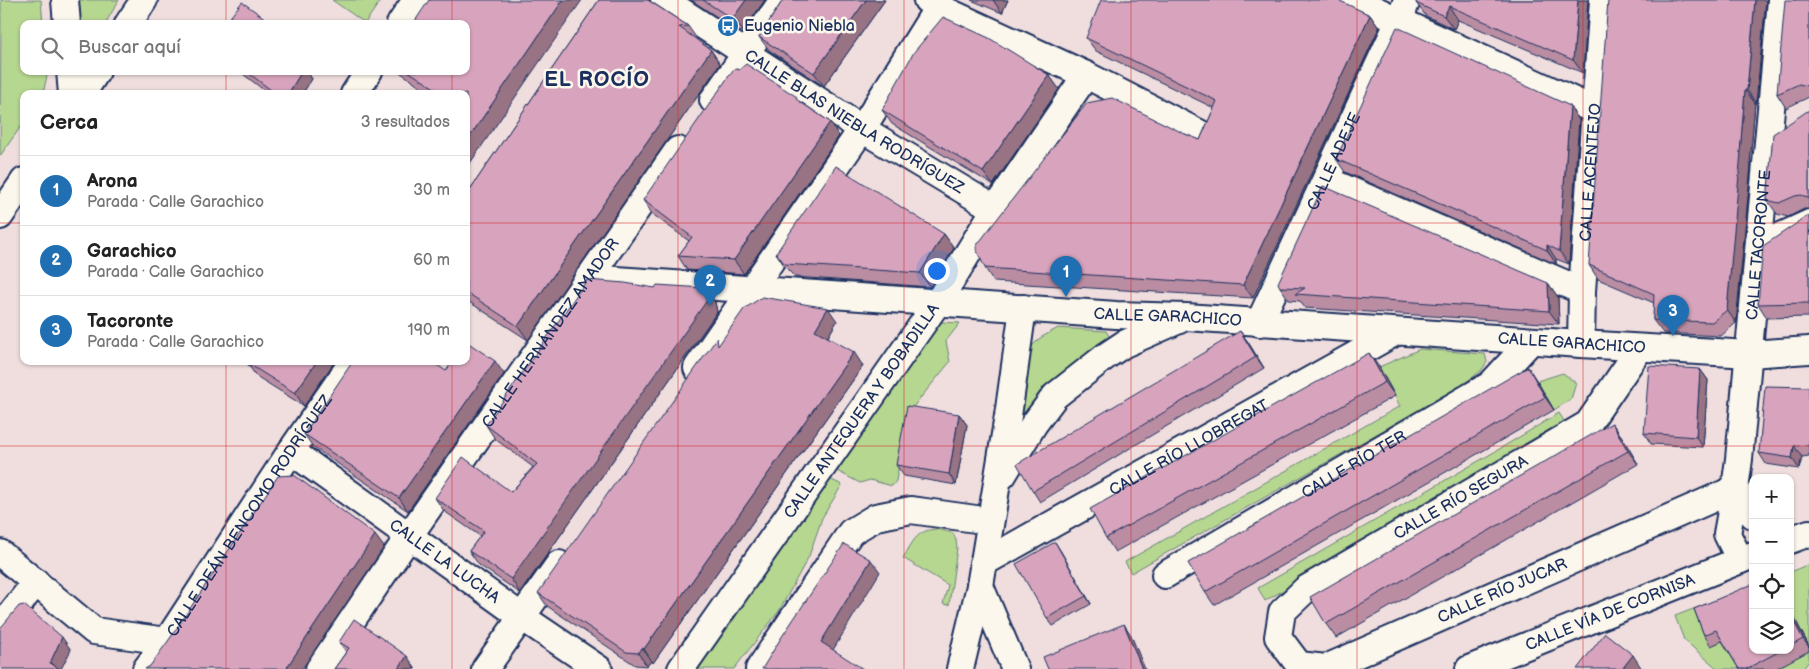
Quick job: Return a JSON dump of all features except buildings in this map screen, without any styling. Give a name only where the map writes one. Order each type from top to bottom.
[{"type":"street","points":[[65,0],[67,20]]},
{"type":"street","points":[[131,20],[144,0]]},
{"type":"street","points":[[403,20],[416,0]]},
{"type":"street","name":"CALLE BLAS NIEBLA RODRÍGUEZ","points":[[664,0],[862,129],[995,210]]},
{"type":"street","name":"CALLE HERNÁNDEZ AMADOR","points":[[319,669],[409,536],[783,0]]},
{"type":"street","points":[[1354,0],[1403,10],[1594,110]]},
{"type":"street","name":"CALLE ACENTEJO","points":[[1581,344],[1582,291],[1603,0]]},
{"type":"street","name":"CALLE TACORONTE","points":[[1746,558],[1727,534],[1735,489],[1749,354],[1781,0]]},
{"type":"street","points":[[682,388],[862,129],[932,4],[1086,75],[1201,134]]},
{"type":"street","name":"CALLE ADEJE","points":[[1259,323],[1403,10]]},
{"type":"street","points":[[70,75],[72,90]]},
{"type":"street","points":[[85,90],[94,75]]},
{"type":"street","points":[[357,90],[366,75]]},
{"type":"street","name":"CALLE ANTEQUERA Y BOBADILLA","points":[[681,669],[938,302],[995,210],[1086,75]]},
{"type":"street","points":[[1769,138],[1793,122]]},
{"type":"street","points":[[1326,180],[1582,291]]},
{"type":"street","points":[[0,216],[20,187]]},
{"type":"street","points":[[1759,243],[1809,220]]},
{"type":"street","name":"CALLE GARACHICO","points":[[588,278],[1116,315],[1186,316],[1259,323],[1640,348],[1749,354],[1809,350]]},
{"type":"street","points":[[960,669],[981,575],[1008,416],[1023,308]]},
{"type":"street","points":[[1106,356],[1116,332],[1116,315]]},
{"type":"street","points":[[996,486],[1034,424],[1055,396],[1124,344],[1186,316]]},
{"type":"street","name":"CALLE RÍO LLOBREGAT","points":[[981,575],[1396,332]]},
{"type":"street","name":"CALLE RÍO TER","points":[[1165,575],[1490,385],[1531,341]]},
{"type":"street","name":"CALLE RÍO SEGURA","points":[[1278,638],[1282,612],[1306,589],[1588,424],[1640,348]]},
{"type":"street","name":"CALLE DEÁN BENCOMO RODRÍGUEZ","points":[[146,669],[167,641],[291,451],[350,365]]},
{"type":"street","points":[[1008,416],[1018,424],[1034,424]]},
{"type":"street","name":"CALLE LA LUCHA","points":[[291,451],[522,617],[599,669]]},
{"type":"street","points":[[1735,489],[1749,509]]},
{"type":"street","name":"CALLE RÍO JUCAR","points":[[1278,638],[1299,665],[1326,668],[1735,489]]},
{"type":"street","points":[[759,669],[851,532],[876,517],[911,510],[990,521]]},
{"type":"street","points":[[1794,530],[1809,528]]},
{"type":"street","points":[[1794,538],[1809,532]]},
{"type":"street","points":[[485,669],[574,544]]},
{"type":"street","points":[[0,553],[94,631],[167,641]]},
{"type":"street","name":"CALLE VÍA DE CORNISA","points":[[1469,669],[1746,558]]},
{"type":"street","points":[[981,575],[1015,669]]},
{"type":"street","points":[[0,628],[36,582]]},
{"type":"green space","points":[[1,0],[41,0],[43,20],[20,20],[20,75],[47,75],[44,90],[20,90],[20,128],[0,156]]},
{"type":"green space","points":[[71,0],[119,0],[107,20],[74,20]]},
{"type":"green space","points":[[332,0],[381,0],[367,20],[361,20]]},
{"type":"green space","points":[[941,322],[960,323],[946,341],[950,362],[908,413],[896,481],[892,486],[870,480],[860,483],[835,470]]},
{"type":"green space","points":[[1058,328],[1106,331],[1109,336],[1106,345],[1031,413],[1024,415],[1018,411],[1021,378],[1032,346],[1040,338]]},
{"type":"green space","points":[[1420,349],[1485,354],[1487,362],[1481,371],[1458,388],[1131,573],[1125,562],[1400,406],[1379,367]]},
{"type":"green space","points":[[1563,373],[1576,383],[1571,399],[1554,410],[1537,381]]},
{"type":"green space","points":[[1559,413],[1566,424],[1265,601],[1258,588]]},
{"type":"green space","points":[[830,479],[842,485],[822,518],[809,556],[779,611],[734,669],[689,669]]},
{"type":"green space","points":[[937,529],[953,533],[956,540],[957,548],[949,605],[943,604],[948,585],[903,558],[920,534]]},
{"type":"green space","points":[[1809,564],[1809,661],[1803,669],[1718,669],[1684,640],[1675,616],[1749,588],[1749,654],[1794,654],[1794,570]]},
{"type":"place","name":"Eugenio Niebla","points":[[728,26]]},
{"type":"place","name":"Arona","points":[[1066,297]]},
{"type":"place","name":"Garachico","points":[[710,306]]},
{"type":"place","name":"Tacoronte","points":[[1673,336]]},
{"type":"district","name":"EL ROCÍO","points":[[597,79]]}]
